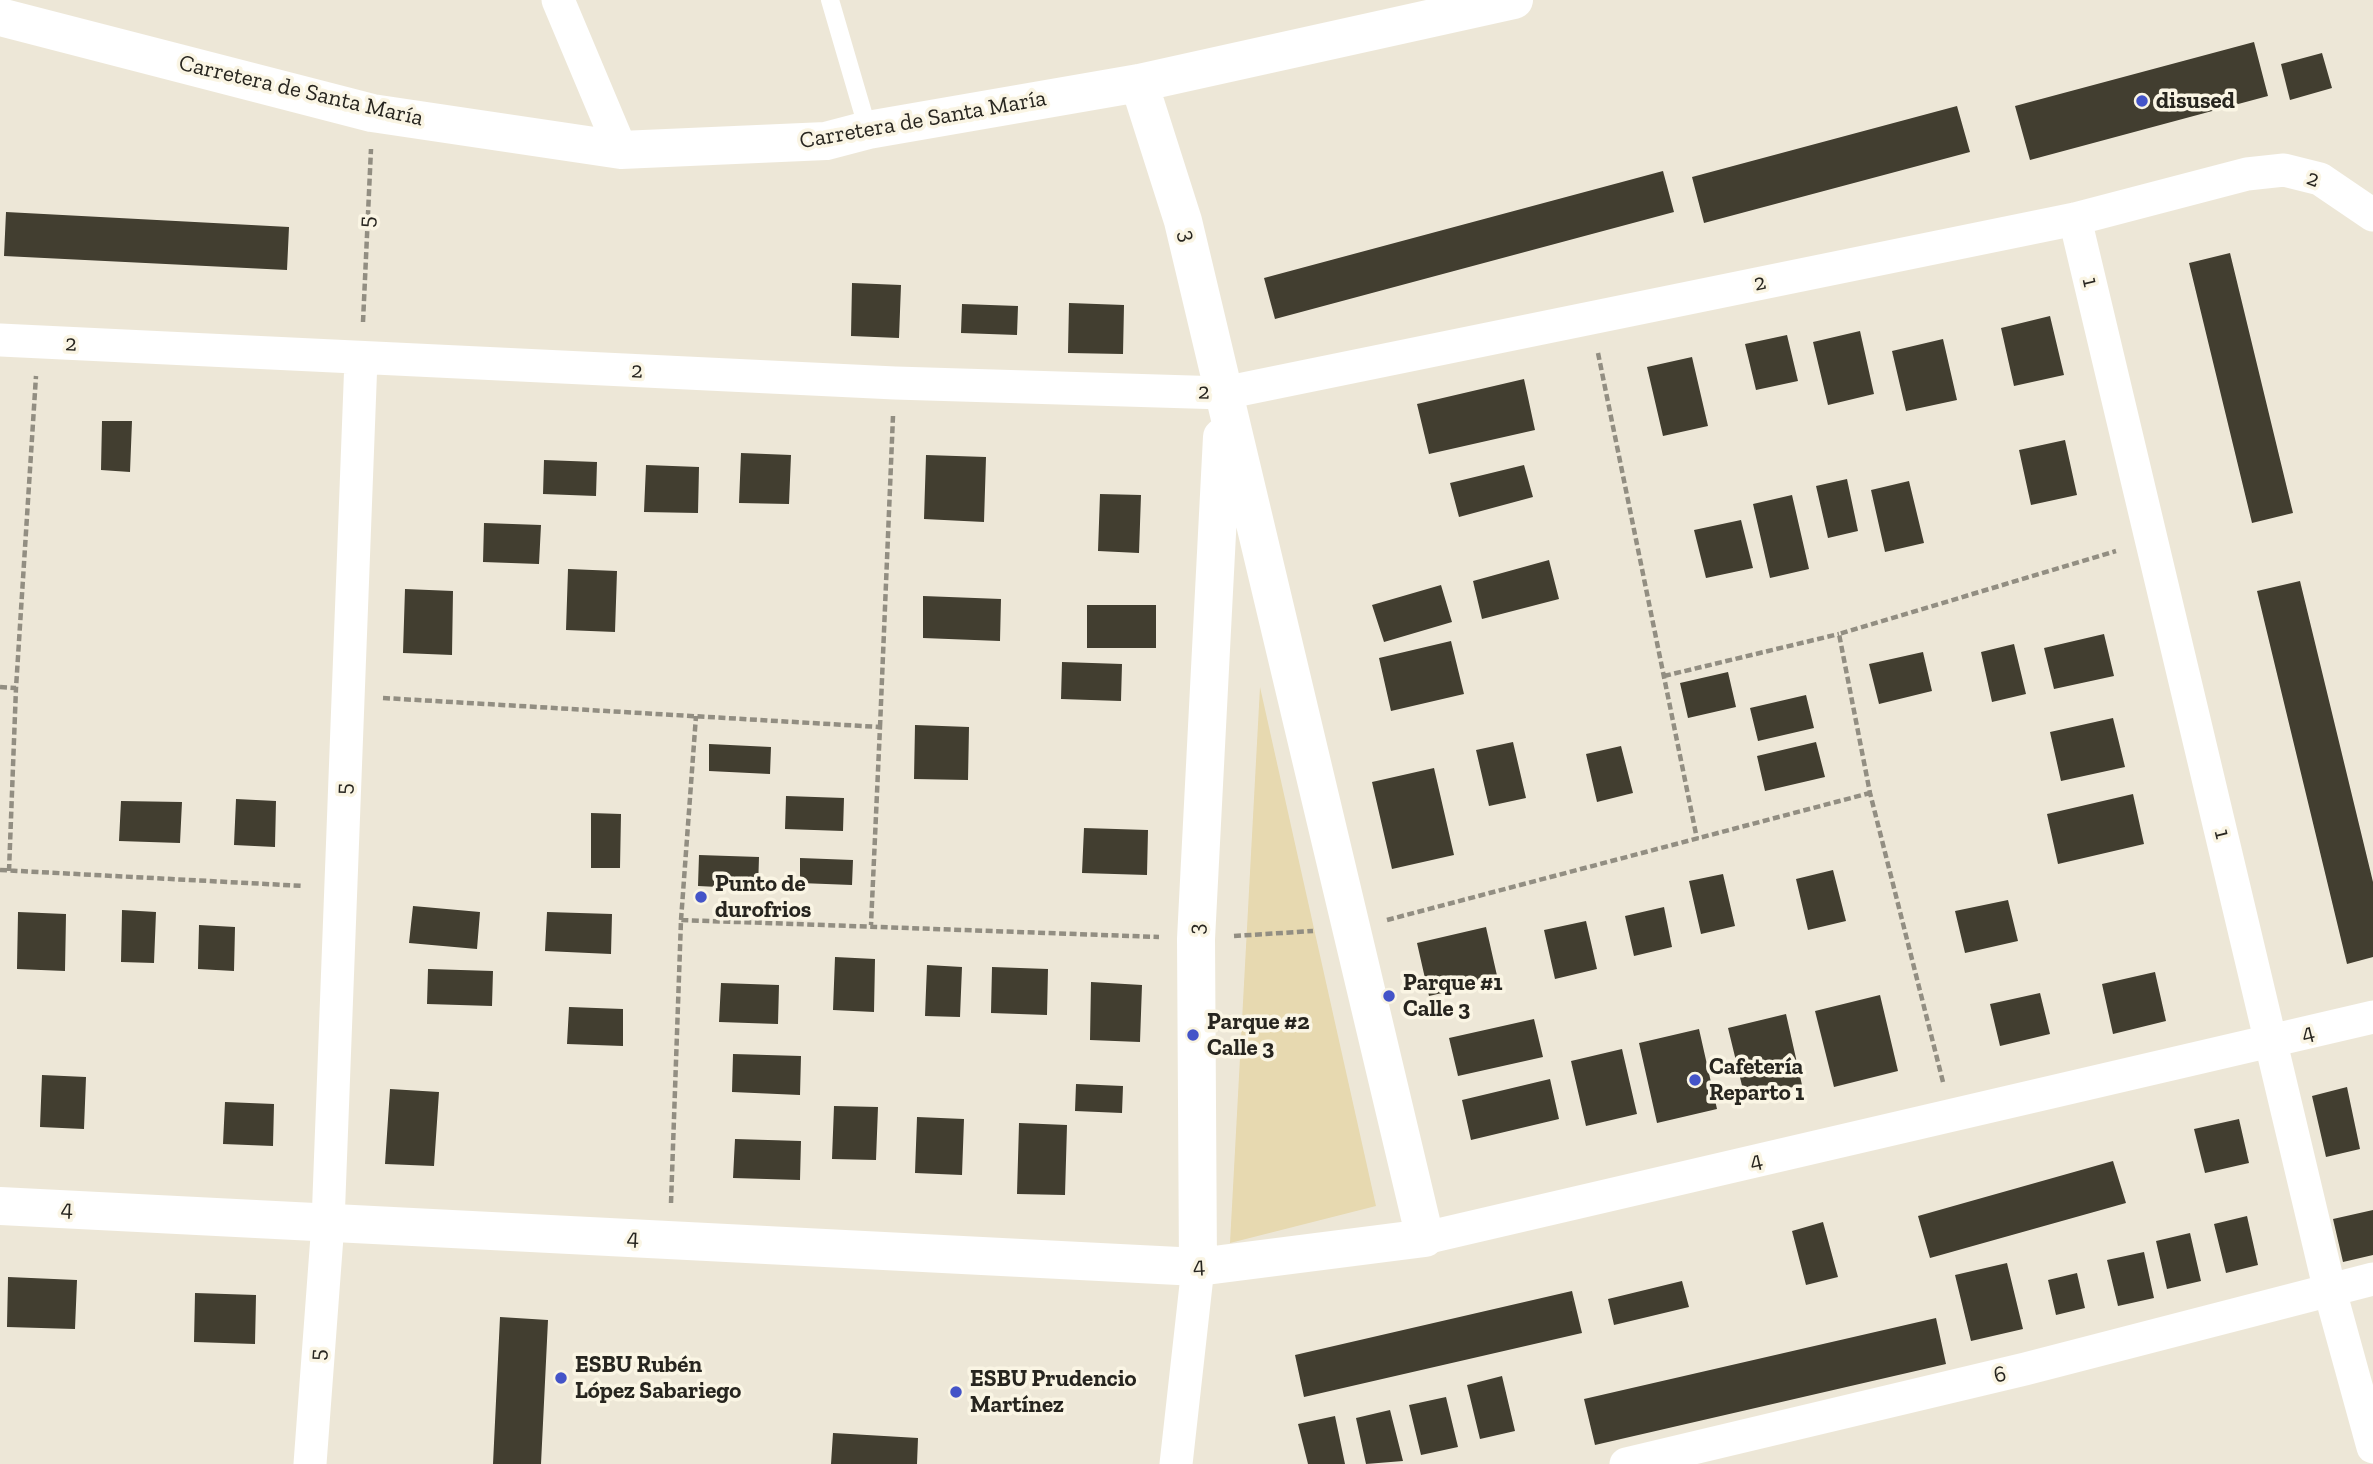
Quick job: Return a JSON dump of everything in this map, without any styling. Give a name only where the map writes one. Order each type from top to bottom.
[{"type":"street","points":[[558,0],[621,150]]},
{"type":"street","name":"Carretera de Santa María","points":[[0,17],[372,113],[621,150],[826,141],[868,130],[1139,83],[1514,0]]},
{"type":"street","name":"3","points":[[1139,83],[1183,221],[1425,1238]]},
{"type":"street","name":"2","points":[[0,340],[895,383],[1224,393],[2076,219],[2247,174],[2284,170],[2320,179],[2373,215]]},
{"type":"street","name":"1","points":[[2076,219],[2273,1041],[2330,1291],[2373,1447]]},
{"type":"street","name":"5","points":[[310,1464],[328,1223],[361,359]]},
{"type":"street","name":"3","points":[[1176,1464],[1198,1267],[1196,939],[1224,393]]},
{"type":"street","name":"4","points":[[0,1206],[1198,1267],[1425,1238],[2373,1017]]},
{"type":"street","name":"6","points":[[1626,1464],[2012,1373],[2373,1279]]},
{"type":"lane","points":[[830,0],[868,130]]},
{"type":"path","name":"5","points":[[361,359],[372,113]]},
{"type":"path","points":[[1591,318],[1697,839]]},
{"type":"path","points":[[9,871],[16,688],[39,343]]},
{"type":"path","points":[[871,925],[895,383]]},
{"type":"path","points":[[1664,676],[1839,634],[2151,540]]},
{"type":"path","points":[[1839,634],[1870,793],[1952,1115]]},
{"type":"path","points":[[0,687],[16,688]]},
{"type":"path","points":[[347,696],[880,727]]},
{"type":"path","points":[[670,1240],[681,920],[696,716]]},
{"type":"path","points":[[681,920],[1196,939],[1351,929],[1870,793]]},
{"type":"path","points":[[0,870],[340,887]]},
{"type":"shaded area","points":[[1260,687],[1376,1206],[1230,1243]]},
{"type":"building","name":"disused","points":[[2254,42],[2268,96],[2030,160],[2015,106]]},
{"type":"building","points":[[2322,53],[2332,88],[2290,100],[2281,64]]},
{"type":"building","points":[[1957,106],[1970,152],[1704,223],[1692,177]]},
{"type":"building","points":[[1663,171],[1674,212],[1275,319],[1264,278]]},
{"type":"building","points":[[6,212],[289,227],[287,270],[4,256]]},
{"type":"building","points":[[2230,253],[2293,513],[2252,523],[2189,263]]},
{"type":"building","points":[[852,283],[901,285],[899,338],[851,336]]},
{"type":"building","points":[[1069,303],[1124,305],[1123,354],[1068,353]]},
{"type":"building","points":[[962,304],[1018,306],[1017,335],[961,333]]},
{"type":"building","points":[[2050,316],[2064,375],[2014,386],[2001,328]]},
{"type":"building","points":[[1860,331],[1874,394],[1828,405],[1813,342]]},
{"type":"building","points":[[1787,335],[1798,381],[1756,390],[1745,344]]},
{"type":"building","points":[[1943,339],[1957,400],[1906,411],[1892,351]]},
{"type":"building","points":[[1692,357],[1708,426],[1663,436],[1647,367]]},
{"type":"building","points":[[1524,379],[1535,430],[1429,454],[1417,404]]},
{"type":"building","points":[[102,421],[132,421],[130,472],[101,470]]},
{"type":"building","points":[[2065,440],[2077,495],[2031,505],[2019,450]]},
{"type":"building","points":[[741,453],[791,455],[789,504],[739,503]]},
{"type":"building","points":[[926,455],[986,457],[984,522],[924,519]]},
{"type":"building","points":[[544,460],[597,462],[596,496],[543,494]]},
{"type":"building","points":[[646,465],[699,467],[698,513],[644,512]]},
{"type":"building","points":[[1524,465],[1533,497],[1459,517],[1450,483]]},
{"type":"building","points":[[1847,479],[1858,531],[1828,538],[1816,486]]},
{"type":"building","points":[[1909,481],[1924,543],[1885,552],[1871,490]]},
{"type":"building","points":[[1100,494],[1141,495],[1139,553],[1098,551]]},
{"type":"building","points":[[1792,495],[1809,569],[1770,578],[1753,504]]},
{"type":"building","points":[[1741,520],[1753,568],[1706,578],[1694,530]]},
{"type":"building","points":[[484,523],[541,525],[539,564],[483,562]]},
{"type":"building","points":[[1549,560],[1559,599],[1482,619],[1473,581]]},
{"type":"building","points":[[568,569],[617,571],[615,632],[566,630]]},
{"type":"building","points":[[2300,581],[2373,882],[2373,957],[2347,964],[2257,591]]},
{"type":"building","points":[[1441,585],[1452,622],[1384,642],[1372,605]]},
{"type":"building","points":[[405,589],[453,591],[452,655],[403,653]]},
{"type":"building","points":[[923,596],[1001,599],[1000,641],[923,638]]},
{"type":"building","points":[[1087,605],[1156,605],[1156,648],[1087,648]]},
{"type":"building","points":[[2104,634],[2114,676],[2054,689],[2044,648]]},
{"type":"building","points":[[1451,641],[1464,694],[1391,711],[1379,658]]},
{"type":"building","points":[[2014,644],[2026,694],[1992,702],[1981,652]]},
{"type":"building","points":[[1923,652],[1932,691],[1879,704],[1869,664]]},
{"type":"building","points":[[1062,662],[1122,664],[1121,701],[1061,699]]},
{"type":"building","points":[[1728,672],[1736,707],[1688,718],[1680,683]]},
{"type":"building","points":[[1806,695],[1814,728],[1758,741],[1750,708]]},
{"type":"building","points":[[2113,718],[2125,767],[2061,781],[2050,732]]},
{"type":"building","points":[[915,725],[969,727],[968,780],[914,779]]},
{"type":"building","points":[[1513,742],[1526,798],[1489,806],[1476,750]]},
{"type":"building","points":[[1816,742],[1825,777],[1765,791],[1757,756]]},
{"type":"building","points":[[709,744],[771,747],[770,774],[709,771]]},
{"type":"building","points":[[1621,746],[1633,793],[1597,802],[1586,754]]},
{"type":"building","points":[[1434,768],[1454,855],[1392,869],[1372,782]]},
{"type":"building","points":[[2133,794],[2144,844],[2058,864],[2047,814]]},
{"type":"building","points":[[786,796],[844,798],[843,831],[785,829]]},
{"type":"building","points":[[236,799],[276,801],[275,847],[234,845]]},
{"type":"building","points":[[121,801],[182,802],[180,843],[119,841]]},
{"type":"building","points":[[591,813],[621,814],[620,868],[591,868]]},
{"type":"building","points":[[1084,828],[1148,830],[1147,875],[1082,873]]},
{"type":"building","points":[[699,855],[759,857],[758,889],[698,886]]},
{"type":"building","points":[[800,858],[853,860],[852,885],[800,883]]},
{"type":"building","points":[[1833,870],[1846,921],[1808,930],[1796,879]]},
{"type":"building","points":[[1723,874],[1735,926],[1701,934],[1689,881]]},
{"type":"building","points":[[2008,900],[2018,941],[1965,953],[1955,911]]},
{"type":"building","points":[[413,906],[480,912],[477,949],[409,943]]},
{"type":"building","points":[[1664,907],[1672,947],[1634,956],[1625,916]]},
{"type":"building","points":[[122,910],[156,912],[154,963],[121,962]]},
{"type":"building","points":[[18,912],[66,914],[65,971],[17,969]]},
{"type":"building","points":[[547,912],[612,914],[611,954],[545,951]]},
{"type":"building","points":[[1586,921],[1597,969],[1555,979],[1544,930]]},
{"type":"building","points":[[199,925],[235,927],[234,971],[198,969]]},
{"type":"building","points":[[1486,927],[1498,980],[1429,996],[1417,943]]},
{"type":"building","points":[[835,957],[875,959],[874,1012],[833,1010]]},
{"type":"building","points":[[927,965],[962,967],[960,1017],[925,1016]]},
{"type":"building","points":[[992,967],[1048,969],[1047,1015],[991,1013]]},
{"type":"building","points":[[428,969],[493,971],[492,1006],[427,1004]]},
{"type":"building","points":[[2155,972],[2166,1021],[2113,1034],[2102,984]]},
{"type":"building","points":[[1091,982],[1142,985],[1140,1042],[1090,1040]]},
{"type":"building","points":[[721,983],[779,985],[778,1024],[719,1022]]},
{"type":"building","points":[[2040,993],[2050,1034],[2000,1046],[1990,1004]]},
{"type":"building","points":[[1880,995],[1898,1071],[1834,1087],[1815,1011]]},
{"type":"building","points":[[569,1007],[623,1009],[623,1046],[567,1044]]},
{"type":"building","points":[[1786,1014],[1802,1085],[1745,1098],[1728,1028]]},
{"type":"building","points":[[1534,1019],[1543,1057],[1458,1076],[1449,1038]]},
{"type":"building","points":[[1699,1029],[1717,1109],[1657,1123],[1639,1043]]},
{"type":"building","points":[[1622,1049],[1637,1114],[1586,1126],[1571,1061]]},
{"type":"building","points":[[733,1054],[801,1056],[800,1095],[732,1092]]},
{"type":"building","points":[[42,1075],[86,1077],[84,1129],[40,1127]]},
{"type":"building","points":[[1550,1079],[1559,1119],[1471,1140],[1462,1100]]},
{"type":"building","points":[[1076,1084],[1123,1086],[1122,1113],[1075,1111]]},
{"type":"building","points":[[2347,1087],[2360,1149],[2326,1157],[2312,1096]]},
{"type":"building","points":[[390,1089],[439,1092],[434,1166],[385,1164]]},
{"type":"building","points":[[225,1102],[274,1104],[273,1146],[223,1144]]},
{"type":"building","points":[[834,1106],[878,1107],[876,1160],[832,1159]]},
{"type":"building","points":[[917,1117],[964,1119],[962,1175],[915,1173]]},
{"type":"building","points":[[2239,1119],[2249,1163],[2205,1173],[2194,1129]]},
{"type":"building","points":[[1019,1123],[1067,1125],[1065,1195],[1017,1194]]},
{"type":"building","points":[[735,1139],[801,1141],[800,1180],[733,1178]]},
{"type":"building","points":[[2113,1161],[2126,1203],[1930,1258],[1918,1216]]},
{"type":"building","points":[[2373,1210],[2373,1255],[2343,1262],[2333,1219]]},
{"type":"building","points":[[2247,1216],[2258,1265],[2226,1273],[2214,1224]]},
{"type":"building","points":[[1823,1222],[1838,1277],[1806,1285],[1792,1231]]},
{"type":"building","points":[[2190,1233],[2201,1281],[2167,1289],[2156,1241]]},
{"type":"building","points":[[2144,1252],[2154,1298],[2118,1306],[2107,1260]]},
{"type":"building","points":[[2007,1263],[2023,1329],[1971,1341],[1955,1275]]},
{"type":"building","points":[[2077,1273],[2085,1308],[2056,1315],[2048,1280]]},
{"type":"building","points":[[8,1277],[77,1280],[75,1329],[7,1327]]},
{"type":"building","points":[[1682,1281],[1689,1307],[1614,1325],[1608,1299]]},
{"type":"building","points":[[1572,1291],[1582,1333],[1304,1397],[1295,1355]]},
{"type":"building","points":[[195,1293],[256,1295],[255,1344],[194,1342]]},
{"type":"building","points":[[500,1317],[548,1320],[541,1464],[493,1464]]},
{"type":"building","points":[[1936,1318],[1946,1364],[1595,1445],[1584,1399]]},
{"type":"building","points":[[1502,1376],[1515,1431],[1480,1439],[1467,1385]]},
{"type":"building","points":[[1446,1397],[1458,1447],[1421,1455],[1409,1405]]},
{"type":"building","points":[[1390,1410],[1403,1461],[1366,1464],[1356,1418]]},
{"type":"building","points":[[1335,1416],[1345,1464],[1308,1464],[1298,1424]]},
{"type":"building","points":[[833,1433],[918,1438],[917,1464],[831,1464]]},
{"type":"place","name":"disused","points":[[2142,101]]},
{"type":"place","name":"Punto de durofrios","points":[[701,897]]},
{"type":"place","name":"Parque #1 Calle 3","points":[[1389,996]]},
{"type":"place","name":"Parque #2 Calle 3","points":[[1193,1035]]},
{"type":"place","name":"Cafetería Reparto 1","points":[[1695,1080]]},
{"type":"place","name":"ESBU Rubén López Sabariego","points":[[561,1378]]},
{"type":"place","name":"ESBU Prudencio Martínez","points":[[956,1392]]}]
